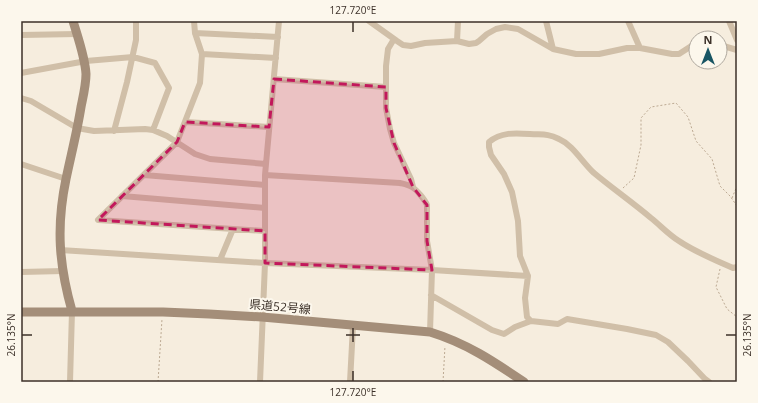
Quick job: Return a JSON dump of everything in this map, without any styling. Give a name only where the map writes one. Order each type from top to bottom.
[{"type":"main road","points":[[72,311],[66,291],[60,250],[59,225],[61,204],[86,76],[84,61],[73,21]]},
{"type":"main road","name":"県道52号線","points":[[21,312],[163,312],[262,317],[430,332],[474,350],[524,382]]},
{"type":"street","points":[[114,131],[136,40],[136,21]]},
{"type":"street","points":[[194,21],[195,33],[202,54],[200,83],[177,142],[98,220],[265,231]]},
{"type":"street","points":[[260,382],[265,263],[265,176],[279,21]]},
{"type":"street","points":[[369,21],[397,42],[411,46],[426,42],[457,41],[469,44],[476,43],[496,29],[505,27],[518,29],[553,49],[576,54],[599,54],[627,48],[640,48],[679,54],[688,48]]},
{"type":"street","points":[[457,41],[458,21]]},
{"type":"street","points":[[546,21],[553,49]]},
{"type":"street","points":[[628,21],[640,48]]},
{"type":"street","points":[[729,21],[737,40]]},
{"type":"street","points":[[195,33],[278,37]]},
{"type":"street","points":[[21,34],[77,34]]},
{"type":"street","points":[[394,39],[388,49],[386,66],[386,108],[394,143],[411,179],[413,187]]},
{"type":"street","points":[[202,54],[276,58]]},
{"type":"street","points":[[21,73],[84,61],[132,58],[155,62],[169,88],[153,130]]},
{"type":"street","points":[[274,78],[386,87]]},
{"type":"street","points":[[21,98],[31,101],[77,128],[94,131],[140,129],[153,130],[167,136],[195,154],[210,159],[266,164]]},
{"type":"street","points":[[185,122],[270,128]]},
{"type":"street","points":[[531,321],[527,317],[525,298],[528,276],[520,256],[518,221],[512,192],[489,147],[489,142],[504,134],[548,134],[561,139],[571,147],[593,172],[680,242],[721,263],[737,268]]},
{"type":"street","points":[[21,164],[66,179]]},
{"type":"street","points":[[144,175],[265,184]]},
{"type":"street","points":[[265,176],[400,183],[413,187],[427,205],[427,241],[432,270],[430,332]]},
{"type":"street","points":[[122,196],[265,208]]},
{"type":"street","points":[[220,260],[233,229]]},
{"type":"street","points":[[60,250],[265,263],[432,270],[528,276]]},
{"type":"street","points":[[21,272],[63,271]]},
{"type":"street","points":[[431,294],[492,330],[504,334],[515,327],[531,321],[558,324],[567,319],[656,335],[668,342],[705,380],[709,382]]},
{"type":"street","points":[[70,382],[72,311]]},
{"type":"street","points":[[350,382],[353,326]]},
{"type":"path","points":[[618,192],[634,178],[641,145],[641,118],[651,106],[676,103],[688,117],[696,140],[712,159],[720,186],[737,206]]},
{"type":"path","points":[[732,199],[737,186]]},
{"type":"path","points":[[721,263],[716,287],[727,309],[737,317]]},
{"type":"path","points":[[158,382],[163,312]]},
{"type":"path","points":[[443,382],[445,337]]},
{"type":"highlighted area","points":[[274,79],[386,87],[386,108],[394,143],[413,187],[427,205],[427,241],[432,270],[265,263],[265,231],[98,220],[177,142],[185,122],[269,127]]}]
